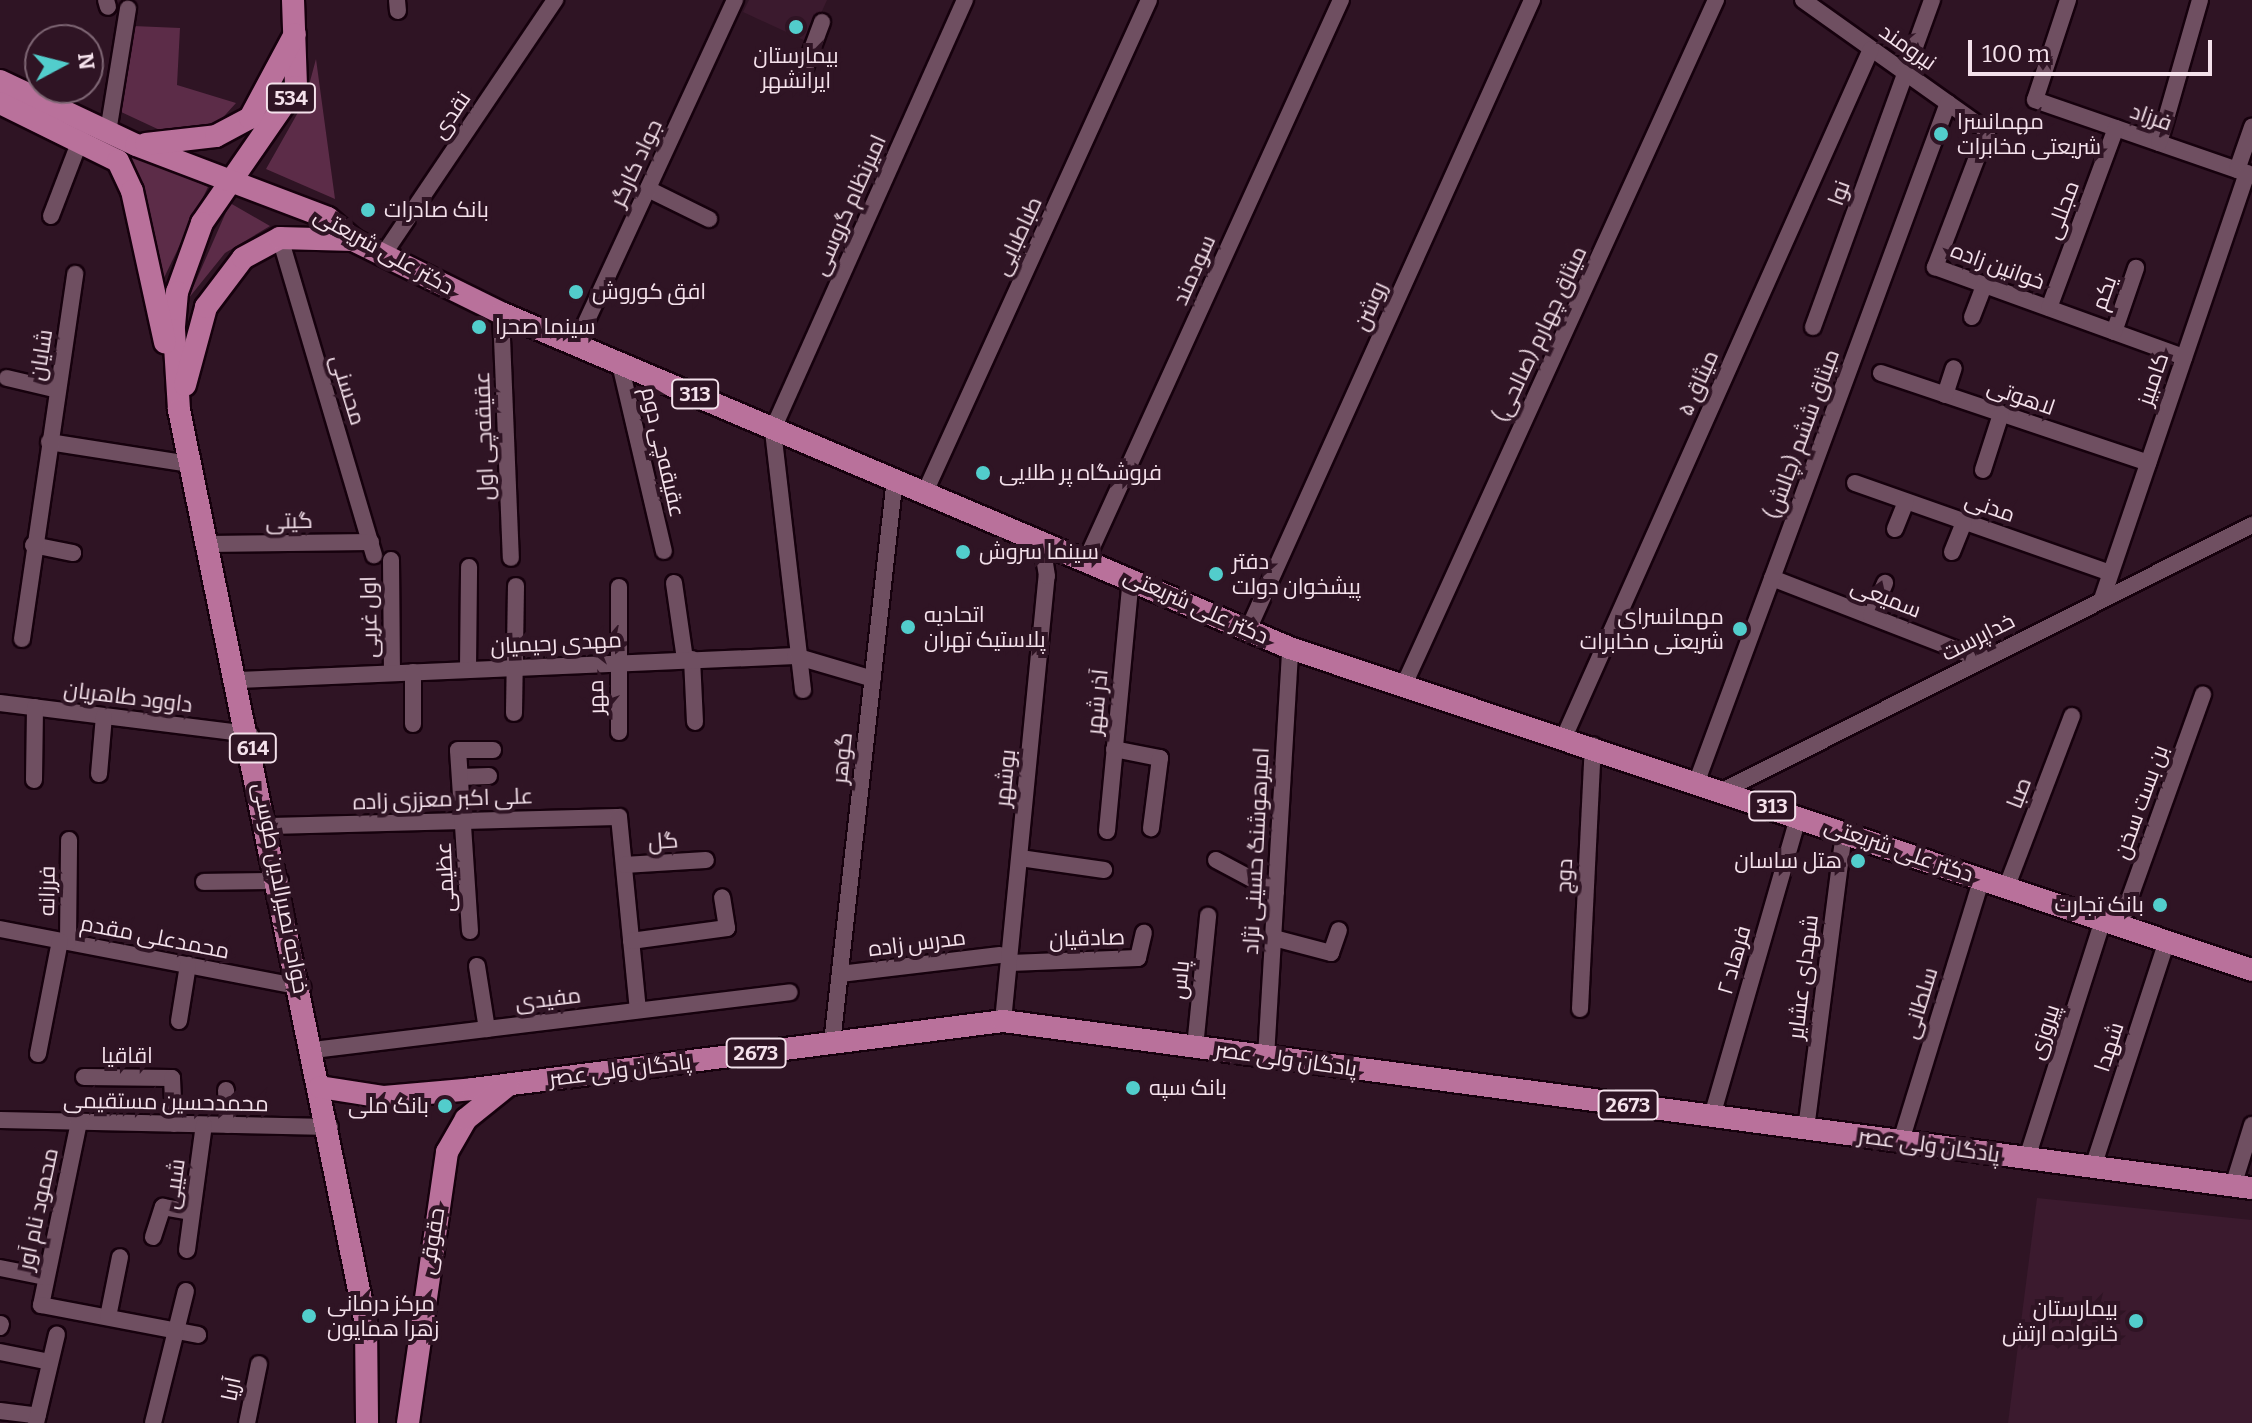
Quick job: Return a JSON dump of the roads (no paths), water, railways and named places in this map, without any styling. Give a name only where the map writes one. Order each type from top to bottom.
[{"type":"main road","name":"534","points":[[233,177],[290,99],[298,73],[293,0]]},
{"type":"main road","points":[[136,145],[235,129],[262,105],[297,29]]},
{"type":"main road","name":"دکتر علی شریعتی","points":[[0,81],[136,145],[233,177],[328,218],[353,240],[501,313],[1087,558],[1290,648],[1403,687],[1565,735],[2252,970]]},
{"type":"main road","points":[[0,103],[107,152],[126,175],[179,410]]},
{"type":"main road","name":"خواجه نصیرالدین طوسی","points":[[233,177],[202,223],[177,292],[179,410],[239,680],[330,1127],[366,1324],[367,1423]]},
{"type":"main road","points":[[179,410],[214,292],[251,251],[280,238],[353,240]]},
{"type":"main road","name":"پادگان ولی عصر","points":[[320,1087],[384,1097],[508,1085],[1003,1021],[2242,1187]]},
{"type":"main road","name":"حقوقی","points":[[408,1423],[447,1152],[466,1119],[508,1085]]},
{"type":"street","name":"نقدی","points":[[383,255],[555,0]]},
{"type":"street","name":"جواد کارگر","points":[[576,344],[735,0]]},
{"type":"street","name":"امیرنظام گروسی","points":[[773,429],[965,0]]},
{"type":"street","name":"طباطبایی","points":[[926,490],[1149,0]]},
{"type":"street","name":"سودمند","points":[[1087,558],[1341,0]]},
{"type":"street","name":"روشن","points":[[1248,630],[1532,0]]},
{"type":"street","name":"میثاق چهارم (صالحی)","points":[[1403,687],[1716,0]]},
{"type":"street","name":"نیرومند","points":[[1803,0],[1987,131]]},
{"type":"street","name":"نوا","points":[[1813,327],[1932,0]]},
{"type":"street","name":"فرزاد","points":[[2068,0],[2035,100],[2245,173]]},
{"type":"street","points":[[2159,143],[2200,0]]},
{"type":"street","points":[[108,132],[128,9]]},
{"type":"street","points":[[805,68],[822,22]]},
{"type":"street","name":"میثاق ۵","points":[[1565,735],[1871,49]]},
{"type":"street","name":"میثاق ششم (چالش)","points":[[1697,781],[1948,103]]},
{"type":"street","name":"کامبیز","points":[[2102,599],[2245,173],[2252,127]]},
{"type":"street","name":"مجللی","points":[[2049,308],[2116,128]]},
{"type":"street","name":"خوانین زاده","points":[[1987,131],[1934,264],[2184,357]]},
{"type":"street","points":[[51,216],[81,138]]},
{"type":"street","points":[[648,189],[709,219]]},
{"type":"street","name":"محسنی","points":[[280,238],[379,553]]},
{"type":"street","name":"یکم","points":[[2114,332],[2136,268]]},
{"type":"street","name":"شایان","points":[[22,639],[33,545],[75,274]]},
{"type":"street","points":[[1972,317],[1984,285]]},
{"type":"street","name":"عقیقه‌چی اول","points":[[501,313],[511,558]]},
{"type":"street","name":"عقیقه‌چی دوم","points":[[620,364],[664,551]]},
{"type":"street","points":[[1945,395],[1954,368]]},
{"type":"street","name":"لاهوتی","points":[[1881,373],[2148,463]]},
{"type":"street","points":[[7,378],[58,390]]},
{"type":"street","points":[[1983,470],[2001,414]]},
{"type":"street","points":[[773,429],[795,656],[803,690]]},
{"type":"street","points":[[49,442],[190,464]]},
{"type":"street","name":"گوهر","points":[[832,1043],[895,478]]},
{"type":"street","name":"مدنی","points":[[1855,483],[2110,573]]},
{"type":"street","points":[[1895,529],[1906,502]]},
{"type":"street","points":[[1952,552],[1964,522]]},
{"type":"street","name":"خداپرست","points":[[1724,790],[2252,525]]},
{"type":"street","name":"بوشهر","points":[[1003,1021],[1006,956],[1020,858],[1047,576],[1041,539]]},
{"type":"street","name":"گیتی","points":[[207,544],[379,553]]},
{"type":"street","points":[[33,545],[73,553]]},
{"type":"street","name":"اول غربی","points":[[379,553],[392,673]]},
{"type":"street","points":[[468,669],[469,567]]},
{"type":"street","name":"آذر شهر","points":[[1107,831],[1131,577]]},
{"type":"street","name":"سمیعی","points":[[1772,578],[1983,660]]},
{"type":"street","points":[[674,583],[689,659],[695,722]]},
{"type":"street","points":[[1871,616],[1885,583]]},
{"type":"street","points":[[514,713],[516,586]]},
{"type":"street","name":"مهر","points":[[619,587],[619,732]]},
{"type":"street","name":"امیرهوشنگ حسینی نژاد","points":[[1266,1057],[1290,648]]},
{"type":"street","name":"مهدی رحیمیان","points":[[239,680],[795,656],[873,679]]},
{"type":"street","points":[[413,672],[413,724]]},
{"type":"street","name":"بن بست سخن","points":[[2112,922],[2203,694]]},
{"type":"street","name":"داوود طاهریان","points":[[0,703],[250,734]]},
{"type":"street","points":[[34,780],[35,707]]},
{"type":"street","points":[[99,774],[104,716]]},
{"type":"street","name":"صبا","points":[[2007,886],[2072,716]]},
{"type":"street","name":"دوج","points":[[1580,1009],[1593,745]]},
{"type":"street","points":[[1114,749],[1160,758],[1151,828]]},
{"type":"street","points":[[489,776],[460,777],[458,750],[493,750]]},
{"type":"street","name":"عظیمی","points":[[460,777],[470,931]]},
{"type":"street","name":"فرهاد ۲","points":[[1712,1116],[1799,815]]},
{"type":"street","name":"علی اکبر معززی زاده","points":[[269,826],[619,817],[624,865]]},
{"type":"street","name":"شهدای عشایر","points":[[1806,1129],[1844,831]]},
{"type":"street","name":"فرزانه","points":[[38,1054],[64,942],[69,840]]},
{"type":"street","points":[[1020,858],[1104,870]]},
{"type":"street","name":"گل","points":[[624,865],[706,860]]},
{"type":"street","points":[[1216,860],[1276,892]]},
{"type":"street","points":[[624,865],[638,1010]]},
{"type":"street","name":"سلطانی","points":[[1901,1141],[1982,878]]},
{"type":"street","points":[[204,882],[280,881]]},
{"type":"street","points":[[631,941],[727,928],[722,897]]},
{"type":"street","name":"پاس","points":[[1195,1047],[1208,916]]},
{"type":"street","name":"پیروزی","points":[[2027,1158],[2112,922]]},
{"type":"street","name":"محمدعلی مقدم","points":[[0,929],[302,987]]},
{"type":"street","points":[[1274,938],[1331,953],[1339,930]]},
{"type":"street","name":"صادقیان","points":[[1006,956],[1138,958],[1144,933]]},
{"type":"street","name":"شهدا","points":[[2093,1167],[2167,941]]},
{"type":"street","name":"مدرس زاده","points":[[840,974],[1006,956]]},
{"type":"street","points":[[179,1021],[188,965]]},
{"type":"street","points":[[477,966],[487,1029]]},
{"type":"street","name":"مفیدی","points":[[313,1050],[789,992]]},
{"type":"street","name":"اقاقیا","points":[[84,1077],[172,1078],[174,1124]]},
{"type":"street","points":[[226,1090],[228,1125]]},
{"type":"street","name":"محمدحسین مستقیمی","points":[[0,1120],[330,1127]]},
{"type":"street","name":"محمود نام آور","points":[[79,1122],[41,1305],[108,1317]]},
{"type":"street","name":"شیبی","points":[[187,1250],[204,1125]]},
{"type":"street","points":[[2242,1187],[2252,1125]]},
{"type":"street","points":[[153,1237],[163,1207],[192,1212]]},
{"type":"street","points":[[120,1257],[108,1317],[198,1335]]},
{"type":"street","points":[[0,1268],[46,1277]]},
{"type":"street","points":[[153,1423],[186,1291]]},
{"type":"street","points":[[0,1411],[37,1420],[57,1334]]},
{"type":"street","points":[[0,1352],[50,1362]]},
{"type":"street","name":"آریا","points":[[247,1423],[259,1364]]},
{"type":"place","name":"بیمارستان ایرانشهر","points":[[796,27]]},
{"type":"place","name":"مهمانسرا شریعتی مخابرات","points":[[1941,134]]},
{"type":"place","name":"بانک صادرات","points":[[368,210]]},
{"type":"place","name":"افق کوروش","points":[[576,292]]},
{"type":"place","name":"سینما صحرا","points":[[479,327]]},
{"type":"place","name":"فروشگاه پر طلایی","points":[[983,473]]},
{"type":"place","name":"سینما سروش","points":[[963,552]]},
{"type":"place","name":"دفتر پیشخوان دولت","points":[[1216,574]]},
{"type":"place","name":"اتحادیه پلاستیک تهران","points":[[908,627]]},
{"type":"place","name":"مهمانسرای شریعتی مخابرات","points":[[1740,629]]},
{"type":"place","name":"هتل ساسان","points":[[1858,861]]},
{"type":"place","name":"بانک تجارت","points":[[2160,905]]},
{"type":"place","name":"بانک سپه","points":[[1133,1088]]},
{"type":"place","name":"بانک ملی","points":[[445,1106]]},
{"type":"place","name":"مرکز درمانی زهرا همایون","points":[[309,1316]]},
{"type":"place","name":"بیمارستان خانواده ارتش","points":[[2136,1321]]}]
